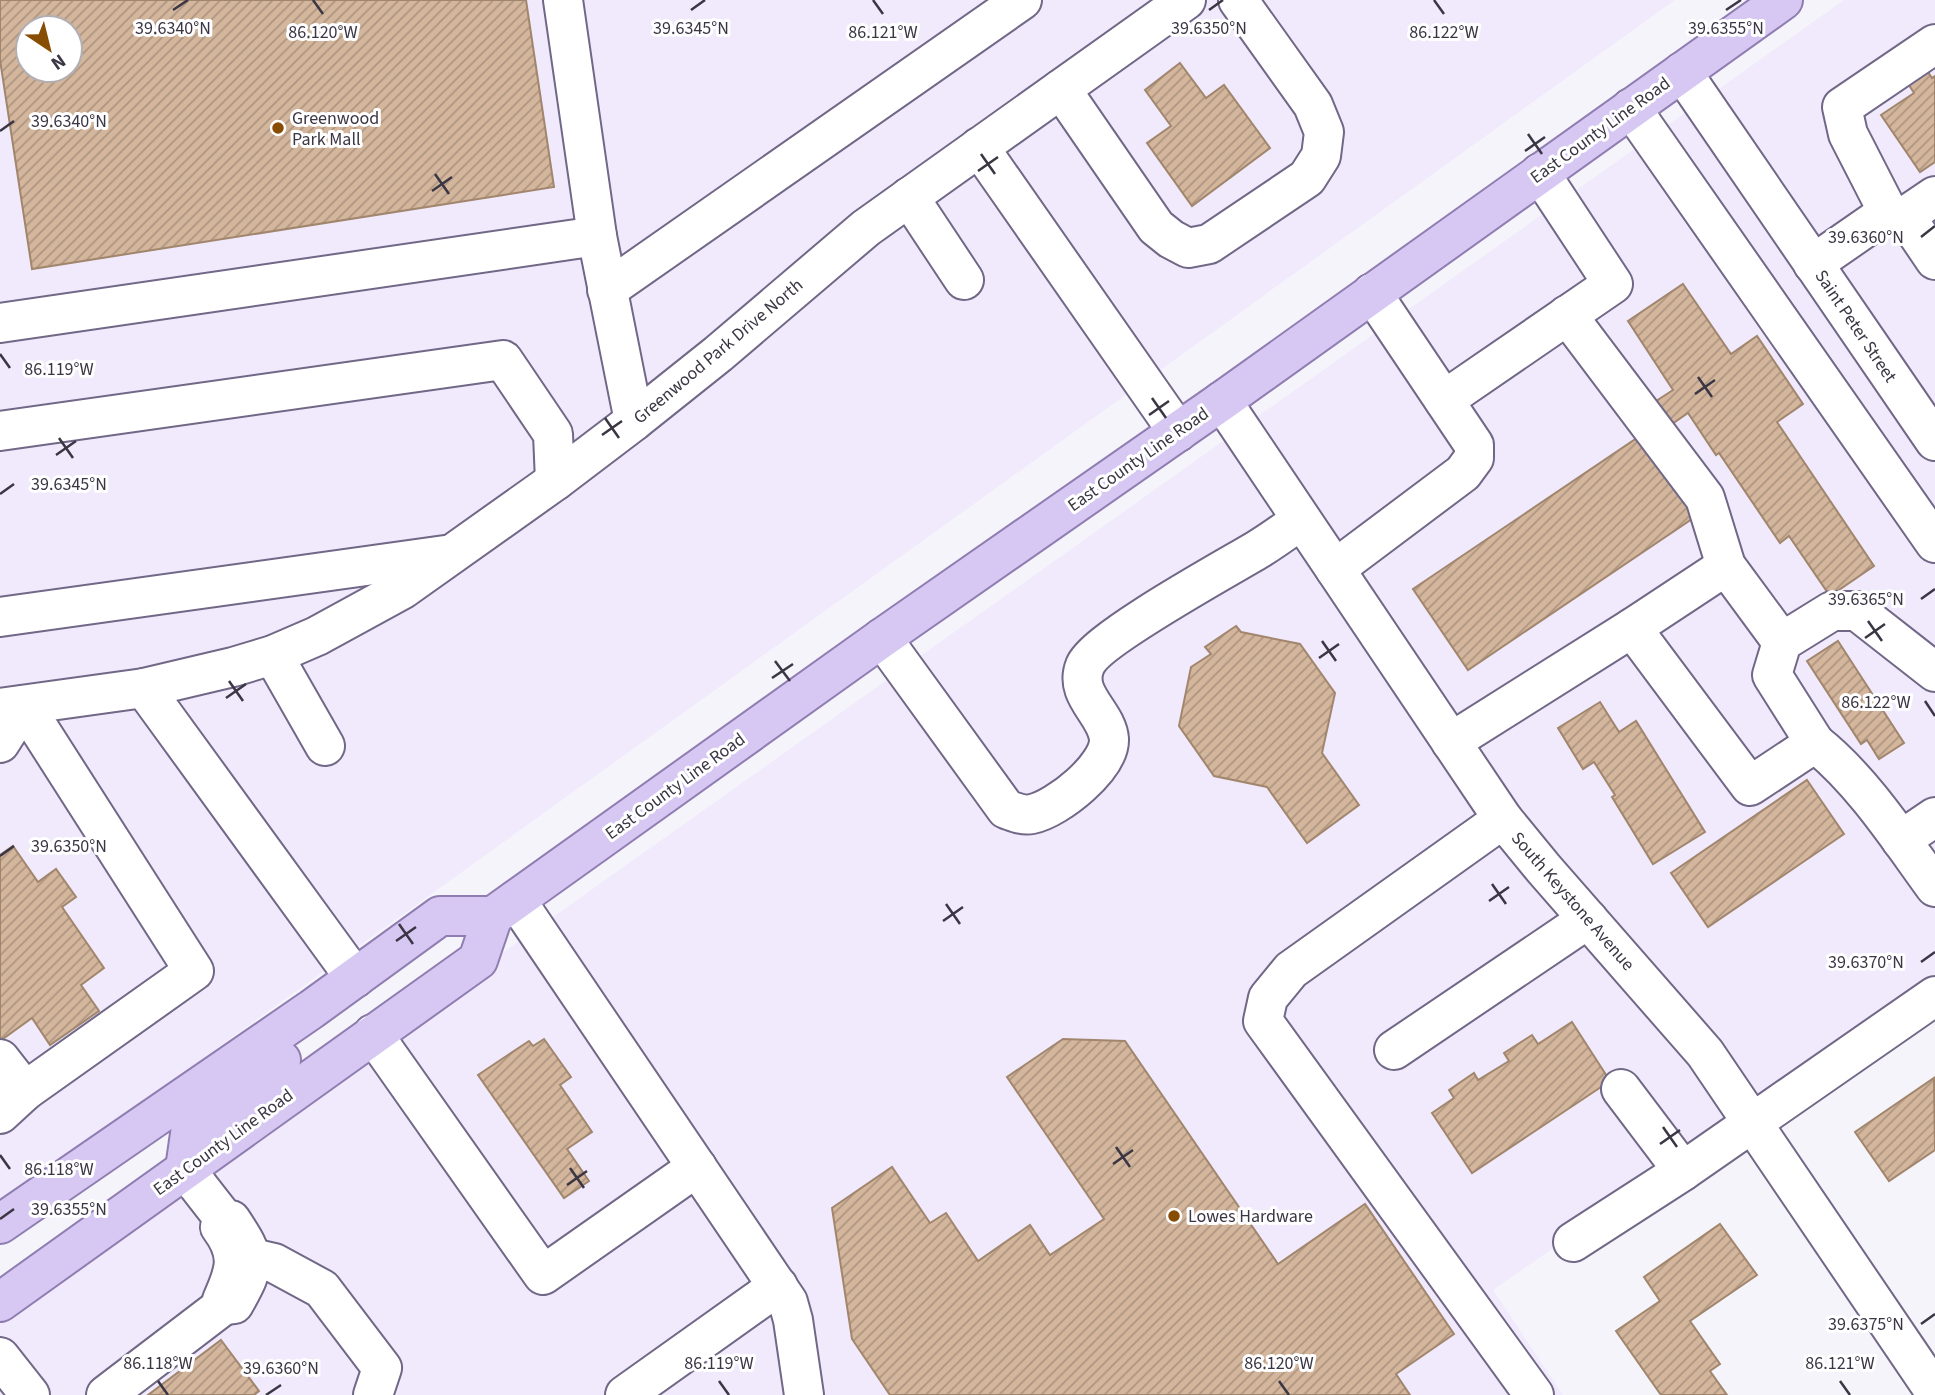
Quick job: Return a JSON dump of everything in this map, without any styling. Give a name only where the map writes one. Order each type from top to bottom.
[{"type":"main road","name":"East County Line Road","points":[[0,1302],[478,960],[504,908],[882,638],[1222,401],[1783,0]]},
{"type":"main road","points":[[0,1224],[312,1009],[440,916],[504,908]]},
{"type":"main road","points":[[185,1169],[191,1127],[296,1049],[312,1009]]},
{"type":"street","points":[[563,0],[597,236],[634,421]]},
{"type":"street","points":[[607,290],[1022,0]]},
{"type":"street","name":"Greenwood Park Drive North","points":[[12,706],[144,688],[233,667],[273,655],[317,636],[403,589],[634,421],[718,354],[866,228],[1186,0]]},
{"type":"street","points":[[1061,89],[1156,226],[1171,239],[1188,248],[1209,244],[1307,177],[1321,156],[1324,132],[1313,105],[1238,0]]},
{"type":"street","points":[[1935,44],[1842,107],[1848,134],[1895,216],[1912,226],[1935,260]]},
{"type":"street","name":"Saint Peter Street","points":[[1682,72],[1935,441]]},
{"type":"street","points":[[1632,108],[1935,543]]},
{"type":"street","points":[[979,147],[1178,432]]},
{"type":"street","points":[[1444,400],[1613,284],[1540,173]]},
{"type":"street","points":[[1813,264],[1935,195]]},
{"type":"street","points":[[909,197],[964,280]]},
{"type":"street","points":[[0,323],[597,236]]},
{"type":"street","points":[[1335,569],[1463,473],[1474,458],[1474,445],[1372,293]]},
{"type":"street","points":[[1567,315],[1705,498],[1726,566],[1782,642]]},
{"type":"street","points":[[0,431],[503,360],[553,434],[555,481]]},
{"type":"street","name":"South Keystone Avenue","points":[[1222,401],[1503,819],[1705,1053],[1935,1392]]},
{"type":"street","points":[[882,638],[1006,809],[1018,814],[1031,814],[1049,808],[1076,788],[1106,755],[1109,741],[1107,728],[1084,691],[1082,678],[1085,664],[1098,651],[1150,614],[1301,520]]},
{"type":"street","points":[[0,617],[454,554]]},
{"type":"street","points":[[1451,742],[1726,566]]},
{"type":"street","points":[[1935,672],[1857,611],[1832,611],[1782,642],[1772,675],[1815,743],[1883,815],[1935,887]]},
{"type":"street","points":[[1632,628],[1749,786],[1815,743]]},
{"type":"street","points":[[273,655],[325,746]]},
{"type":"street","points":[[144,688],[355,978]]},
{"type":"street","points":[[0,743],[12,706]]},
{"type":"street","points":[[0,1059],[13,1102],[194,971],[12,706]]},
{"type":"street","points":[[1901,840],[1935,817]]},
{"type":"street","points":[[1503,819],[1291,970],[1268,998],[1264,1021],[1534,1395]]},
{"type":"street","points":[[504,908],[697,1167],[788,1302],[804,1395]]},
{"type":"street","points":[[1394,1050],[1588,919]]},
{"type":"street","points":[[1573,1242],[1683,1171],[1935,996]]},
{"type":"street","points":[[373,1034],[543,1275],[697,1167]]},
{"type":"street","points":[[1621,1089],[1683,1171]]},
{"type":"street","points":[[106,1395],[224,1305],[234,1304],[251,1269],[250,1249],[231,1220],[224,1219],[185,1169]]},
{"type":"street","points":[[224,1219],[220,1227],[233,1251],[235,1268],[222,1300],[224,1305]]},
{"type":"street","points":[[252,1258],[274,1263],[322,1289],[382,1368],[373,1395]]},
{"type":"street","points":[[625,1395],[778,1286]]},
{"type":"street","points":[[0,1357],[30,1395]]},
{"type":"shaded area","points":[[0,0],[1675,0],[0,1204]]},
{"type":"shaded area","points":[[1844,0],[1935,0],[1935,983],[1493,1290],[1563,1395],[0,1395],[0,1323],[86,1251]]},
{"type":"building","name":"Greenwood Park Mall","points":[[0,0],[526,0],[554,187],[32,269],[0,60]]},
{"type":"building","points":[[1180,63],[1206,98],[1224,85],[1270,148],[1192,206],[1147,143],[1171,126],[1145,90]]},
{"type":"building","points":[[1928,72],[1932,78],[1935,76],[1935,162],[1920,172],[1881,115],[1914,93],[1909,85]]},
{"type":"building","points":[[1683,284],[1731,354],[1757,336],[1803,404],[1777,422],[1874,566],[1830,596],[1789,536],[1780,543],[1719,453],[1716,455],[1688,413],[1669,426],[1653,403],[1673,390],[1628,321]]},
{"type":"building","points":[[1640,436],[1695,517],[1468,670],[1413,589]]},
{"type":"building","points":[[1236,626],[1241,632],[1300,644],[1335,693],[1322,753],[1359,805],[1307,843],[1267,787],[1214,776],[1179,726],[1191,667],[1211,654],[1205,647]]},
{"type":"building","points":[[1838,641],[1904,743],[1879,759],[1867,740],[1861,744],[1807,661]]},
{"type":"building","points":[[1600,702],[1619,732],[1636,721],[1705,832],[1653,864],[1594,762],[1583,769],[1558,728]]},
{"type":"building","points":[[1807,780],[1844,834],[1708,927],[1671,873]]},
{"type":"building","points":[[13,846],[38,882],[56,869],[76,897],[62,907],[104,968],[81,985],[99,1011],[50,1045],[32,1018],[0,1041],[0,855]]},
{"type":"building","points":[[1572,1022],[1610,1081],[1472,1173],[1432,1113],[1454,1098],[1449,1090],[1474,1073],[1478,1080],[1509,1061],[1504,1053],[1532,1035],[1538,1044]]},
{"type":"building","points":[[544,1039],[571,1077],[560,1085],[592,1132],[567,1149],[589,1181],[564,1198],[478,1075],[529,1041],[533,1046]]},
{"type":"building","name":"Lowes Hardware","points":[[1063,1039],[1125,1041],[1278,1264],[1365,1204],[1454,1334],[1396,1374],[1410,1395],[890,1395],[852,1339],[832,1208],[892,1167],[930,1223],[946,1213],[978,1261],[1030,1225],[1050,1255],[1104,1219],[1007,1077]]},
{"type":"building","points":[[1934,1078],[1935,1150],[1889,1181],[1855,1132]]},
{"type":"building","points":[[1720,1224],[1757,1275],[1690,1321],[1720,1364],[1710,1371],[1727,1395],[1661,1395],[1616,1331],[1660,1301],[1644,1277]]},
{"type":"building","points":[[221,1340],[259,1391],[254,1395],[148,1395]]},
{"type":"place","name":"Greenwood Park Mall","points":[[278,128]]},
{"type":"place","name":"Lowes Hardware","points":[[1174,1216]]}]
